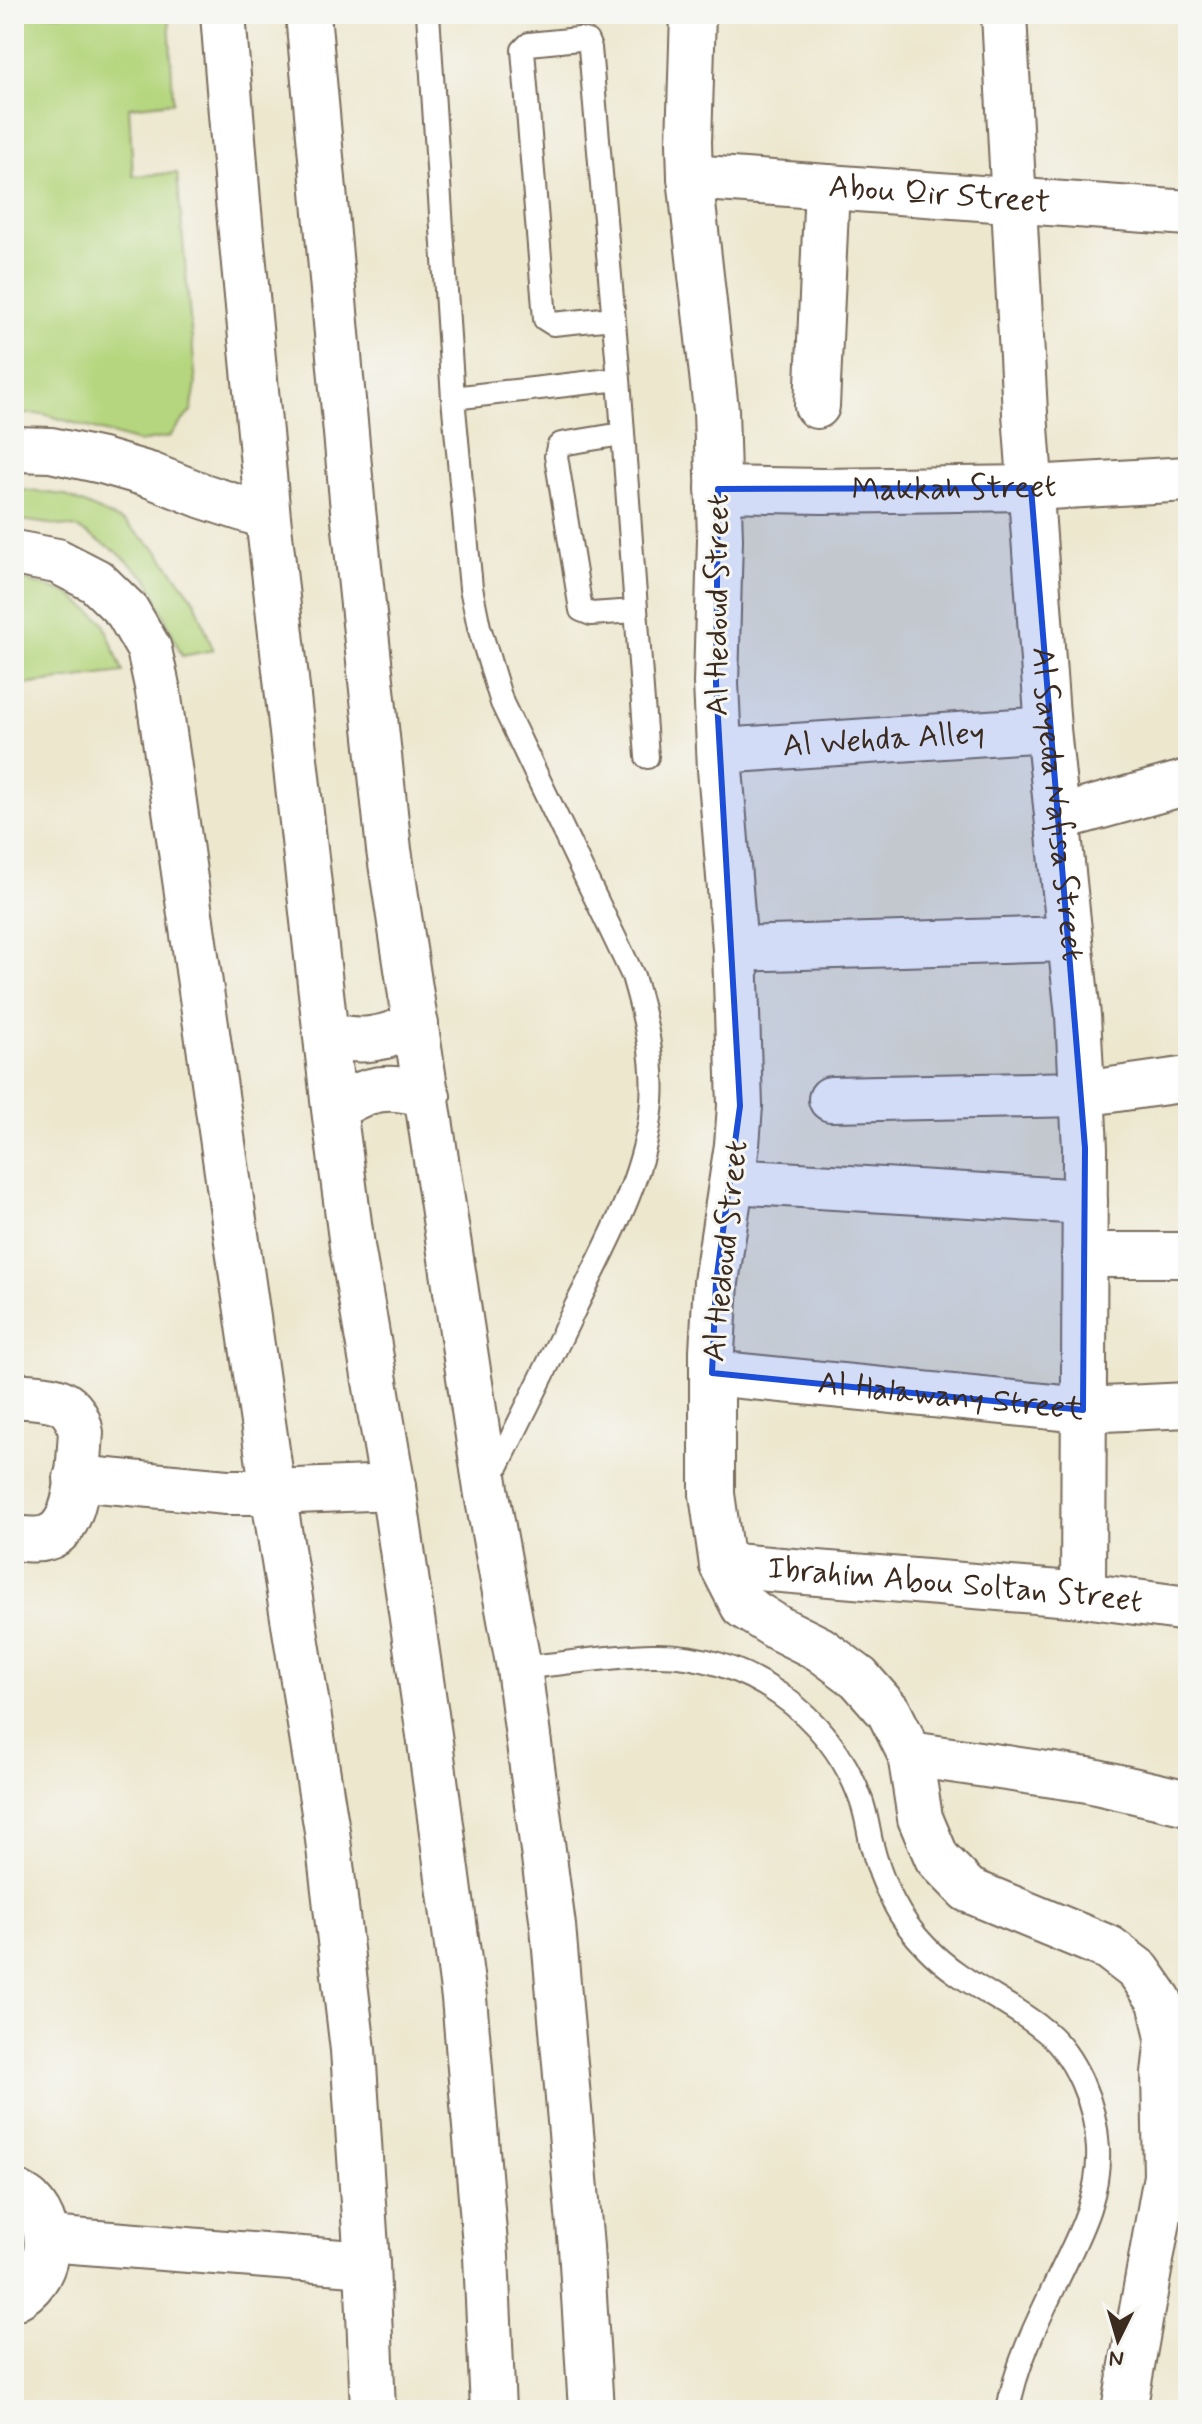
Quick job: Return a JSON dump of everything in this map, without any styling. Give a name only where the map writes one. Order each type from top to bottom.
[{"type":"street","points":[[223,14],[268,517],[334,1109],[352,1246],[393,1487],[464,1998],[486,2256],[493,2410]]},
{"type":"street","points":[[308,14],[353,510],[389,850],[486,1489],[519,1668],[553,1926],[581,2247],[591,2410]]},
{"type":"street","name":"Al Hedoud Street","points":[[693,14],[690,177],[716,410],[720,539],[716,683],[735,949],[740,1106],[716,1282],[712,1373],[712,1494],[722,1565],[743,1606],[820,1649],[859,1678],[889,1712],[910,1754],[920,1818],[937,1858],[968,1890],[1109,1948],[1139,1971],[1160,2001],[1176,2078],[1166,2176],[1124,2410]]},
{"type":"street","name":"Al Sayeda Nafisa Street","points":[[1004,14],[1013,200],[1048,729],[1078,1016],[1085,1148],[1083,1595]]},
{"type":"street","name":"Abou Qir Street","points":[[690,177],[1188,213]]},
{"type":"street","points":[[817,406],[827,187]]},
{"type":"street","points":[[14,449],[51,450],[102,461],[268,517]]},
{"type":"street","name":"Makkah Street","points":[[718,489],[1031,488],[1188,479]]},
{"type":"street","points":[[14,553],[57,561],[96,581],[127,611],[149,649],[158,691],[273,1492],[329,1846],[353,2050],[373,2410]]},
{"type":"street","name":"Al Wehda Alley","points":[[720,751],[1048,729]]},
{"type":"street","points":[[1058,818],[1188,782]]},
{"type":"street","points":[[735,949],[1069,939]]},
{"type":"street","points":[[326,1034],[362,1041],[399,1033],[416,1024]]},
{"type":"street","points":[[831,1099],[1082,1094],[1188,1079]]},
{"type":"street","points":[[334,1109],[351,1097],[389,1087],[409,1089],[428,1096]]},
{"type":"street","points":[[732,1181],[1085,1202]]},
{"type":"street","points":[[1084,1255],[1188,1255]]},
{"type":"street","name":"Al Halawany Street","points":[[712,1373],[1083,1410],[1188,1405]]},
{"type":"street","points":[[14,1395],[63,1402],[73,1410],[81,1433],[72,1508],[67,1521],[58,1532],[46,1538],[14,1538]]},
{"type":"street","points":[[76,1478],[182,1489],[273,1492],[393,1487]]},
{"type":"street","name":"Ibrahim Abou Soltan Street","points":[[722,1565],[1083,1595],[1188,1609]]},
{"type":"street","points":[[910,1754],[1088,1780],[1188,1803]]},
{"type":"street","points":[[14,2192],[30,2202],[42,2220],[47,2239],[46,2260],[37,2279],[14,2298]]},
{"type":"street","points":[[47,2239],[367,2264]]},
{"type":"lane","points":[[428,14],[453,398],[471,588],[489,666],[502,703],[633,976],[650,1048],[652,1101],[646,1137],[616,1227],[486,1489]]},
{"type":"lane","points":[[613,318],[553,324],[545,319],[523,50],[529,44],[579,39],[587,41],[589,45],[619,379],[647,757]]},
{"type":"lane","points":[[453,398],[619,379]]},
{"type":"lane","points":[[622,434],[561,444],[556,456],[581,610],[591,614],[635,611]]},
{"type":"lane","points":[[519,1668],[653,1655],[699,1659],[741,1672],[781,1694],[815,1723],[842,1760],[861,1800],[879,1873],[908,1926],[951,1969],[1043,2028],[1062,2049],[1088,2096],[1095,2123],[1097,2179],[1081,2231],[1018,2367],[1008,2410]]},
{"type":"highlighted area","points":[[1031,488],[1085,1148],[1083,1410],[712,1373],[716,1282],[740,1106],[716,683],[718,489]]},
{"type":"green space","points":[[14,14],[169,14],[173,102],[129,107],[133,176],[177,173],[196,385],[191,411],[169,437],[138,442],[44,414],[14,414]]},
{"type":"green space","points":[[14,489],[64,495],[124,522],[157,550],[195,601],[213,650],[182,656],[148,579],[117,552],[77,528],[14,519]]},
{"type":"green space","points":[[14,581],[28,581],[69,594],[103,621],[123,672],[14,686]]}]
